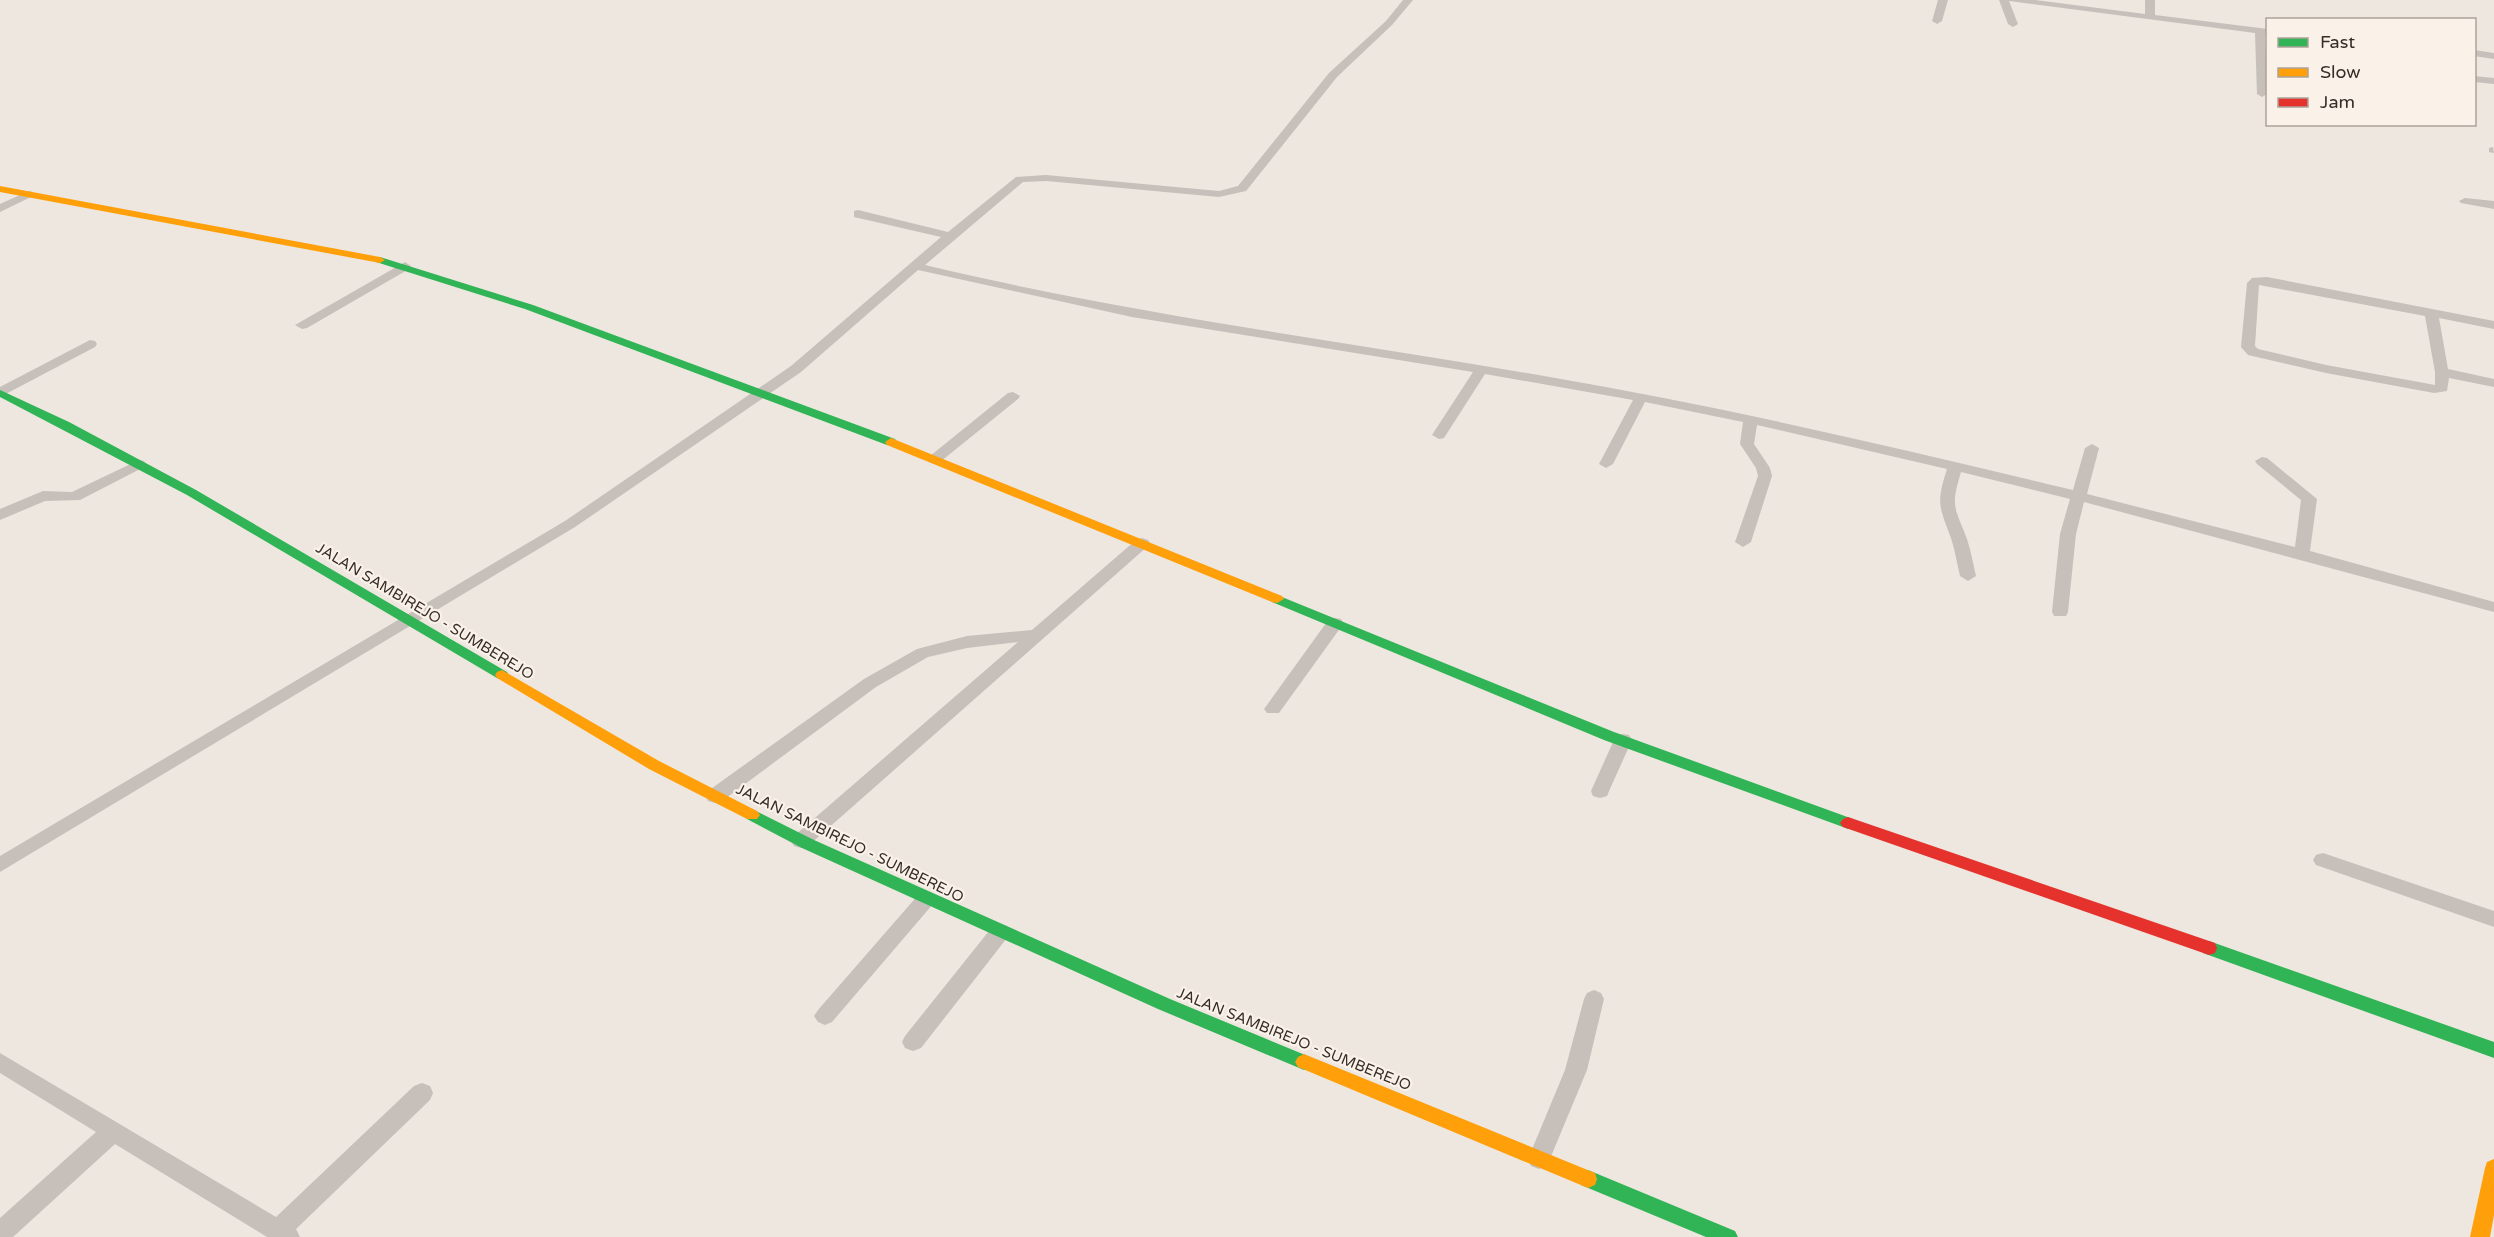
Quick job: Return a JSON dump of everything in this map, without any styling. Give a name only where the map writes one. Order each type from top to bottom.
[{"type":"street","points":[[0,865],[406,620],[570,524],[796,369],[1020,179],[1067,180],[1219,194],[1242,189],[1333,75],[1389,22],[1408,0]]},
{"type":"street","points":[[1937,21],[1944,0]]},
{"type":"street","points":[[2004,0],[2013,24]]},
{"type":"street","points":[[2013,0],[2264,31],[2262,94]]},
{"type":"street","points":[[2106,12],[2109,0]]},
{"type":"street","points":[[2150,0],[2150,18]]},
{"type":"street","points":[[2476,53],[2494,56]]},
{"type":"street","points":[[2476,79],[2494,81]]},
{"type":"street","points":[[0,189],[311,245],[405,266],[510,300],[764,392],[935,459],[1623,740],[1818,813],[2140,923],[2494,1050]]},
{"type":"street","points":[[0,208],[29,194]]},
{"type":"street","points":[[2465,201],[2494,205]]},
{"type":"street","points":[[858,214],[951,236]]},
{"type":"street","points":[[302,325],[405,266]]},
{"type":"street","points":[[915,266],[1051,298],[1482,369],[1750,421],[2079,497],[2302,553],[2494,607]]},
{"type":"street","points":[[2431,312],[2442,372],[2442,388],[2434,389],[2315,366],[2257,353],[2248,347],[2253,283],[2256,281],[2431,312],[2494,325]]},
{"type":"street","points":[[0,393],[90,344]]},
{"type":"street","points":[[1439,435],[1482,369]]},
{"type":"street","points":[[2442,372],[2494,383]]},
{"type":"street","name":"JALAN SAMBIREJO - SUMBEREJO","points":[[0,393],[75,429],[211,503],[654,765],[801,841],[999,932],[1164,1004],[1728,1237]]},
{"type":"street","points":[[935,459],[1013,396]]},
{"type":"street","points":[[1606,464],[1640,399]]},
{"type":"street","points":[[1743,542],[1765,476],[1763,468],[1747,444],[1750,421]]},
{"type":"street","points":[[2060,612],[2068,534],[2092,448]]},
{"type":"street","points":[[2262,461],[2309,499],[2302,553]]},
{"type":"street","points":[[0,515],[43,496],[75,497],[139,464]]},
{"type":"street","points":[[1955,467],[1947,493],[1947,507],[1951,523],[1959,539],[1968,576]]},
{"type":"street","points":[[801,841],[1142,543]]},
{"type":"street","points":[[1273,709],[1335,623]]},
{"type":"street","points":[[715,796],[870,683],[923,653],[967,642],[1035,635]]},
{"type":"street","points":[[1600,791],[1623,740]]},
{"type":"street","points":[[2322,860],[2494,919]]},
{"type":"street","points":[[825,1016],[926,899]]},
{"type":"street","points":[[913,1042],[999,932]]},
{"type":"street","points":[[1539,1159],[1576,1070],[1594,999]]},
{"type":"street","points":[[0,1062],[283,1234],[422,1093]]},
{"type":"street","points":[[0,1233],[113,1131]]},
{"type":"street","points":[[2480,1237],[2494,1168]]},
{"type":"traffic: fast","points":[[380,260],[529,307],[891,442]]},
{"type":"traffic: fast","points":[[0,393],[191,493],[502,675]]},
{"type":"traffic: fast","points":[[1277,599],[1609,736],[1848,823]]},
{"type":"traffic: fast","points":[[752,815],[808,844],[1164,1004],[1304,1062]]},
{"type":"traffic: fast","points":[[2209,948],[2494,1050]]},
{"type":"traffic: fast","points":[[1588,1179],[1728,1237]]},
{"type":"traffic: slow","points":[[0,189],[380,260]]},
{"type":"traffic: slow","points":[[891,442],[1277,599]]},
{"type":"traffic: slow","points":[[502,675],[654,765],[752,815]]},
{"type":"traffic: slow","points":[[1304,1062],[1588,1179]]},
{"type":"traffic: slow","points":[[2480,1237],[2494,1168]]},
{"type":"traffic: jam","points":[[1848,823],[2209,948]]}]
